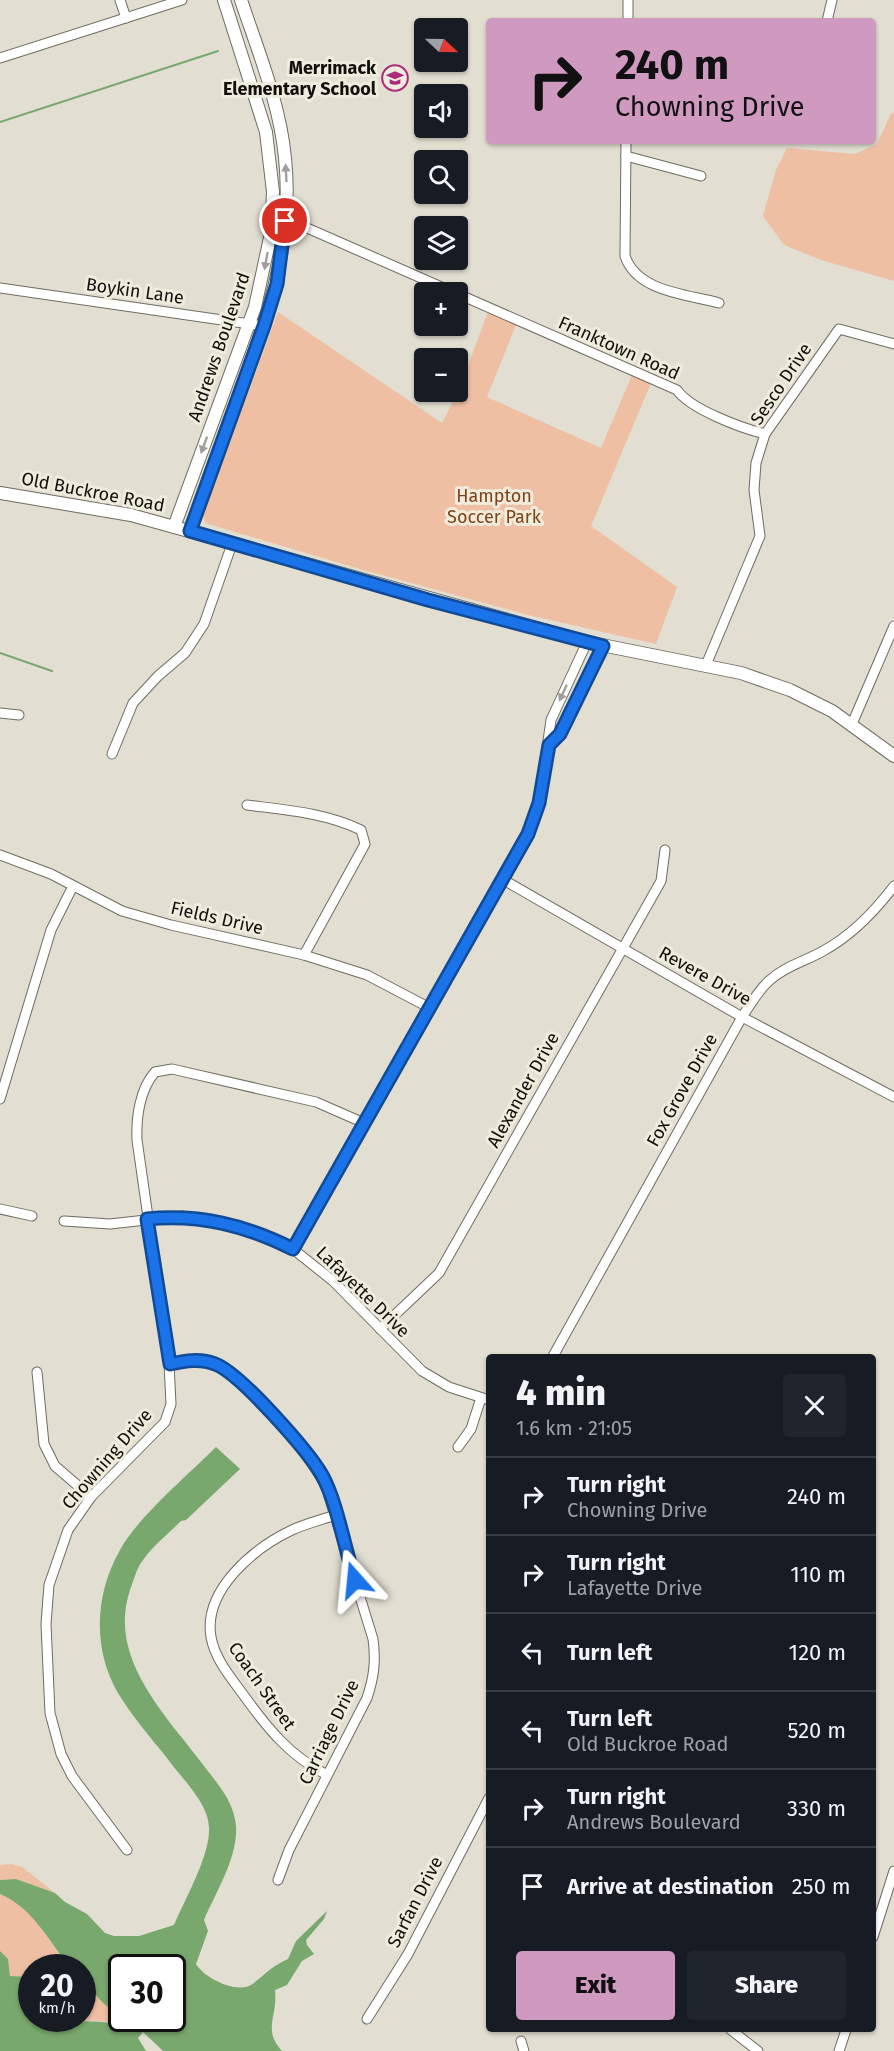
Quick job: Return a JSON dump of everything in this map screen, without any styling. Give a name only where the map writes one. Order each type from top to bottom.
[{"type":"street","points":[[120,0],[126,18]]},
{"type":"street","points":[[0,58],[182,0]]},
{"type":"street","name":"Andrews Boulevard","points":[[174,527],[250,324],[262,284],[272,221],[271,170],[266,132],[224,0]]},
{"type":"street","name":"Andrews Boulevard","points":[[190,531],[277,284],[285,221],[286,170],[279,120],[241,0]]},
{"type":"street","points":[[628,0],[628,18]]},
{"type":"street","points":[[828,18],[832,0]]},
{"type":"street","points":[[626,144],[625,256],[629,269],[635,276],[650,284],[719,303]]},
{"type":"street","points":[[626,156],[701,176]]},
{"type":"street","points":[[272,221],[298,224],[430,282]]},
{"type":"street","name":"Boykin Lane","points":[[0,288],[264,326]]},
{"type":"street","name":"Franktown Road","points":[[468,298],[677,390],[681,396],[710,412],[765,434]]},
{"type":"street","name":"Sesco Drive","points":[[706,665],[760,536],[754,490],[756,463],[765,434],[838,329],[894,344]]},
{"type":"street","name":"Old Buckroe Road","points":[[0,493],[87,506],[174,527],[587,642],[706,665],[762,679],[790,690],[852,724],[894,756]]},
{"type":"street","points":[[112,754],[133,704],[158,676],[185,652],[204,624],[232,544]]},
{"type":"street","points":[[852,724],[894,626]]},
{"type":"street","points":[[293,1249],[535,818],[549,745],[548,734],[551,720],[587,642]]},
{"type":"street","points":[[549,745],[560,734],[603,646]]},
{"type":"street","points":[[0,713],[19,715]]},
{"type":"street","points":[[247,805],[303,812],[346,823],[362,830],[365,844],[304,955]]},
{"type":"street","name":"Alexander Drive","points":[[380,1329],[438,1273],[661,881],[665,850]]},
{"type":"street","name":"Fields Drive","points":[[0,855],[51,874],[122,911],[171,925],[304,955],[367,975],[428,1007]]},
{"type":"street","name":"Revere Drive","points":[[502,879],[742,1017],[894,1097]]},
{"type":"street","points":[[0,1099],[51,930],[73,886]]},
{"type":"street","name":"Fox Grove Drive","points":[[554,1354],[742,1017],[769,980],[824,951],[849,933],[869,915],[894,886]]},
{"type":"street","name":"Chowning Drive","points":[[127,1850],[72,1776],[61,1754],[50,1713],[45,1624],[49,1585],[68,1530],[91,1497],[165,1422],[171,1404],[170,1364],[147,1219],[137,1122],[146,1087],[160,1069],[172,1069],[316,1102],[364,1123]]},
{"type":"street","points":[[0,1209],[32,1216]]},
{"type":"street","name":"Lafayette Drive","points":[[64,1221],[111,1224],[182,1216],[256,1232],[293,1249],[333,1281],[412,1363],[430,1377],[457,1391],[485,1399]]},
{"type":"street","name":"Carriage Drive","points":[[170,1364],[206,1361],[218,1365],[235,1378],[309,1458],[322,1476],[373,1639],[376,1658],[374,1677],[367,1698],[289,1850],[278,1880]]},
{"type":"street","points":[[37,1372],[44,1444],[55,1466],[91,1497]]},
{"type":"street","points":[[458,1447],[471,1429],[485,1399]]},
{"type":"street","name":"Coach Street","points":[[327,1775],[292,1754],[262,1721],[222,1664],[211,1637],[211,1619],[216,1600],[244,1562],[292,1530],[335,1515]]},
{"type":"street","name":"Sarfan Drive","points":[[367,2019],[408,1954],[486,1802]]},
{"type":"street","points":[[480,1810],[486,1815]]},
{"type":"street","points":[[876,1927],[894,1870]]},
{"type":"street","points":[[734,2032],[758,2051]]},
{"type":"street","points":[[839,2051],[845,2032]]},
{"type":"green space","points":[[894,112],[894,281],[821,260],[784,245],[763,216],[776,170],[787,148],[855,154],[877,144]]},
{"type":"green space","name":"Hampton Soccer Park","points":[[278,312],[442,423],[453,402],[468,402],[468,365],[488,312],[516,325],[487,397],[601,448],[632,375],[651,383],[591,526],[677,587],[656,644],[528,615],[360,569],[205,523],[203,515]]},
{"type":"green space","points":[[11,1864],[22,1867],[55,1893],[16,1879],[0,1880],[0,1865]]},
{"type":"green space","points":[[0,1894],[23,1908],[60,1954],[18,1954],[18,1976],[10,1976],[8,1959],[0,1951]]},
{"type":"green space","points":[[96,1994],[108,2007],[108,2022],[96,2021]]},
{"type":"shaded area","points":[[216,1447],[240,1469],[186,1520],[181,1521],[141,1563],[130,1590],[125,1615],[127,1639],[133,1663],[144,1685],[220,1787],[235,1817],[234,1850],[204,1920],[208,1931],[196,1964],[206,1975],[222,1984],[248,1986],[288,1959],[296,1941],[327,1911],[324,1919],[306,1940],[314,1954],[302,1961],[287,1985],[275,1990],[272,2029],[276,2043],[282,2051],[163,2051],[143,2032],[186,2032],[186,1954],[108,1954],[108,2007],[96,1995],[96,1954],[60,1954],[23,1908],[0,1894],[0,1880],[16,1879],[55,1893],[65,1902],[87,1914],[105,1933],[114,1936],[139,1936],[174,1925],[202,1863],[209,1838],[209,1827],[204,1808],[118,1693],[104,1658],[101,1640],[100,1621],[105,1585],[120,1550],[138,1524]]},
{"type":"shaded area","points":[[0,1951],[8,1959],[10,1976],[18,1976],[18,2032],[96,2032],[96,2022],[108,2023],[108,2032],[143,2032],[138,2038],[146,2051],[0,2051]]},
{"type":"waterway","points":[[0,122],[218,51]]},
{"type":"waterway","points":[[0,653],[52,671]]},
{"type":"place","name":"Merrimack Elementary School","points":[[395,78]]},
{"type":"route","points":[[285,221],[277,284],[190,531],[428,600],[603,646],[560,734],[549,745],[535,818],[521,848],[428,1007],[293,1249],[256,1232],[206,1220],[182,1216],[147,1219],[170,1364],[206,1361],[218,1365],[241,1383],[287,1431],[322,1476],[355,1580]]}]
